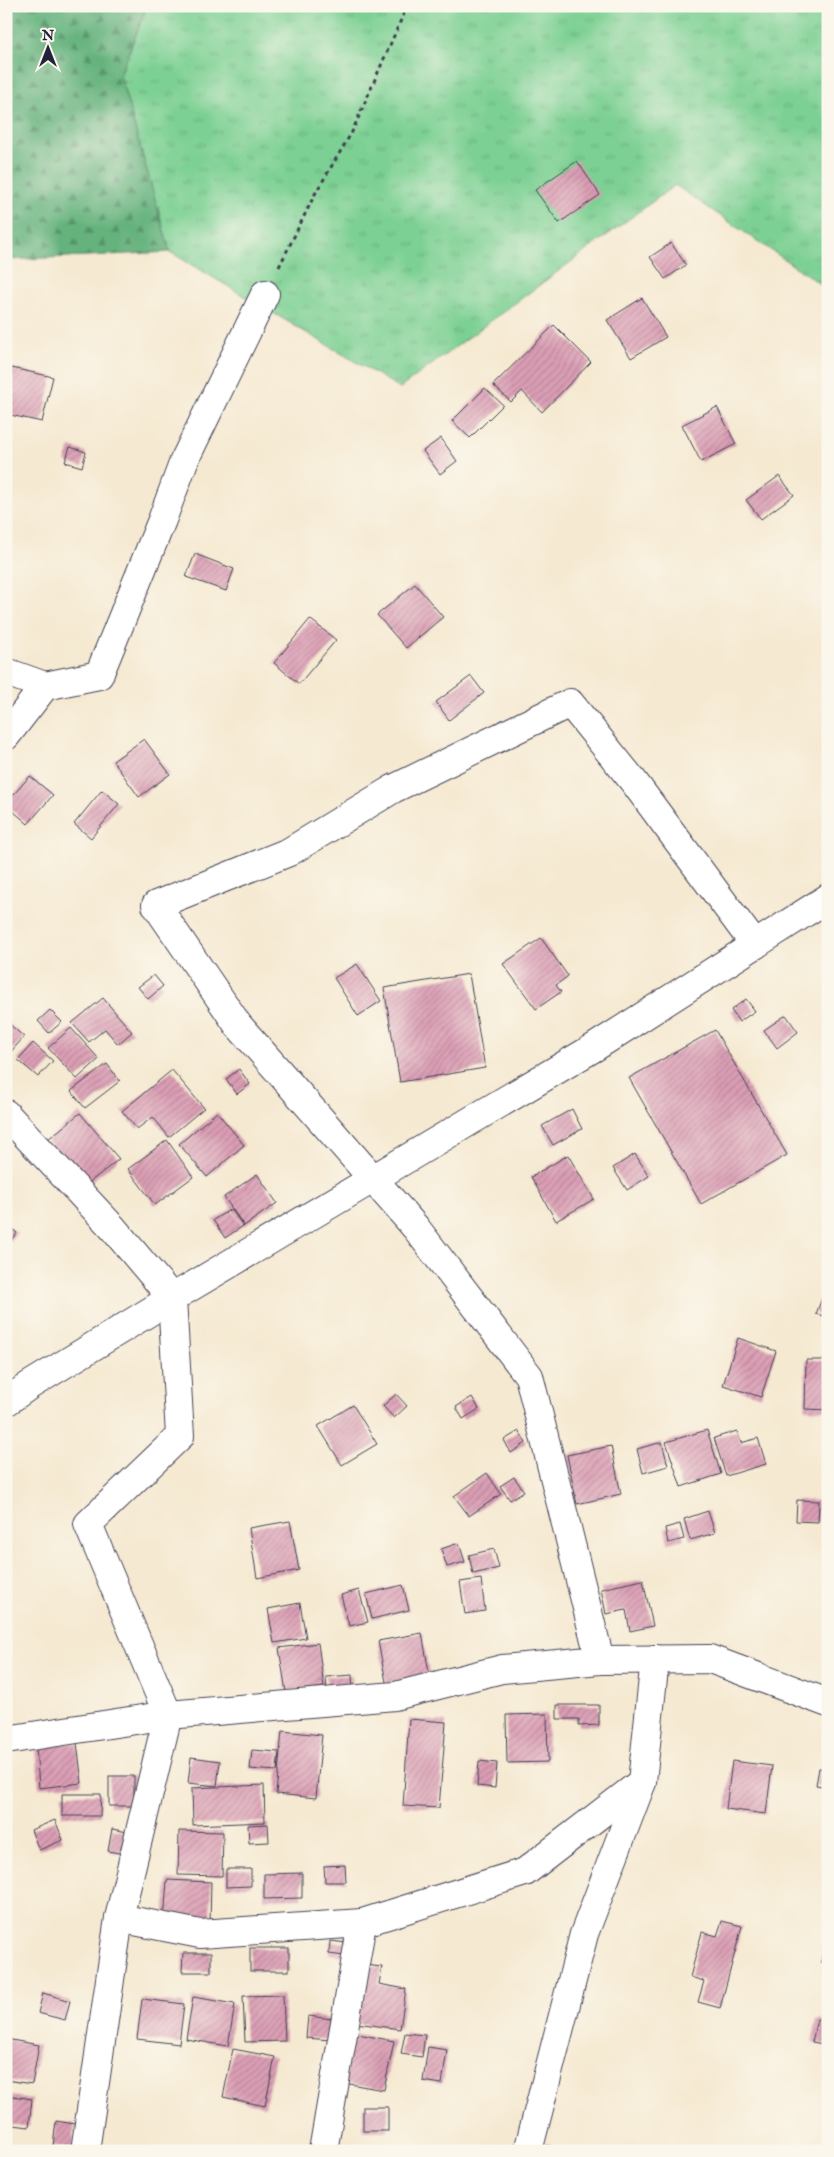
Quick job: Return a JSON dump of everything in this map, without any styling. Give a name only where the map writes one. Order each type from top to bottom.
[{"type":"street","points":[[6,672],[45,686],[99,675],[184,461],[265,294]]},
{"type":"street","points":[[6,736],[45,686]]},
{"type":"street","points":[[600,1660],[529,1376],[416,1228],[238,1025],[156,905],[289,852],[393,789],[570,703],[634,782],[755,945]]},
{"type":"street","points":[[6,1402],[30,1385],[172,1298],[595,1047],[828,898]]},
{"type":"street","points":[[6,1114],[112,1227],[172,1298],[180,1436],[88,1524],[168,1715],[119,1918],[85,2151]]},
{"type":"street","points":[[528,2151],[584,1934],[642,1782],[655,1659]]},
{"type":"street","points":[[6,1740],[168,1715],[395,1696],[502,1669],[600,1660],[710,1659],[828,1703]]},
{"type":"street","points":[[119,1918],[200,1934],[362,1923],[525,1872],[642,1782]]},
{"type":"street","points":[[323,2151],[328,2131],[362,1923]]},
{"type":"path","points":[[265,294],[315,194],[352,132],[407,6]]},
{"type":"green space","points":[[6,6],[147,6],[120,75],[170,252],[6,260]]},
{"type":"green space","points":[[147,6],[828,6],[828,289],[675,185],[400,388],[170,252],[120,75]]},
{"type":"building","points":[[577,161],[600,195],[559,223],[535,190]]},
{"type":"building","points":[[671,243],[686,265],[665,279],[650,257]]},
{"type":"building","points":[[642,298],[666,337],[631,358],[607,320]]},
{"type":"building","points":[[554,325],[591,362],[542,412],[522,391],[511,402],[493,385]]},
{"type":"building","points":[[12,368],[53,377],[42,422],[6,414],[6,395]]},
{"type":"building","points":[[485,388],[503,405],[470,438],[452,421]]},
{"type":"building","points":[[717,407],[736,444],[701,462],[682,425]]},
{"type":"building","points":[[441,438],[457,461],[440,474],[423,451]]},
{"type":"building","points":[[70,447],[86,452],[82,467],[65,462]]},
{"type":"building","points":[[779,476],[794,495],[761,519],[746,500]]},
{"type":"building","points":[[195,554],[234,569],[226,591],[186,577]]},
{"type":"building","points":[[415,584],[443,617],[406,648],[377,615]]},
{"type":"building","points":[[310,619],[336,640],[299,684],[274,663]]},
{"type":"building","points":[[471,676],[484,693],[449,720],[436,702]]},
{"type":"building","points":[[144,739],[170,774],[139,797],[113,761]]},
{"type":"building","points":[[30,776],[53,795],[28,824],[6,803]]},
{"type":"building","points":[[102,790],[119,804],[91,838],[74,824]]},
{"type":"building","points":[[541,938],[568,976],[556,985],[561,992],[536,1009],[503,964]]},
{"type":"building","points":[[357,964],[381,1001],[358,1016],[334,978]]},
{"type":"building","points":[[469,974],[485,1068],[400,1082],[384,988]]},
{"type":"building","points":[[154,975],[163,986],[148,999],[138,987]]},
{"type":"building","points":[[103,998],[132,1032],[118,1044],[105,1029],[89,1042],[72,1023]]},
{"type":"building","points":[[746,999],[755,1011],[739,1022],[731,1010]]},
{"type":"building","points":[[50,1010],[62,1022],[49,1033],[38,1021]]},
{"type":"building","points":[[786,1015],[798,1032],[777,1048],[764,1030]]},
{"type":"building","points":[[6,1021],[24,1037],[6,1057]]},
{"type":"building","points":[[71,1028],[99,1059],[77,1079],[48,1048]]},
{"type":"building","points":[[715,1030],[787,1155],[701,1204],[629,1078]]},
{"type":"building","points":[[33,1043],[53,1061],[38,1077],[18,1060]]},
{"type":"building","points":[[107,1064],[120,1081],[85,1108],[71,1091]]},
{"type":"building","points":[[239,1069],[250,1084],[237,1094],[226,1079]]},
{"type":"building","points":[[172,1070],[204,1108],[169,1137],[153,1117],[137,1129],[122,1111]]},
{"type":"building","points":[[572,1109],[582,1129],[553,1145],[542,1126]]},
{"type":"building","points":[[217,1112],[244,1145],[207,1177],[179,1144]]},
{"type":"building","points":[[80,1113],[119,1159],[85,1186],[47,1140]]},
{"type":"building","points":[[167,1140],[193,1177],[155,1205],[128,1169]]},
{"type":"building","points":[[635,1154],[649,1176],[627,1190],[613,1168]]},
{"type":"building","points":[[568,1155],[594,1199],[556,1221],[531,1177]]},
{"type":"building","points":[[257,1174],[277,1203],[244,1226],[224,1197]]},
{"type":"building","points":[[231,1209],[243,1226],[225,1238],[213,1220]]},
{"type":"building","points":[[6,1224],[17,1233],[6,1246]]},
{"type":"building","points":[[822,1298],[828,1299],[828,1317],[816,1314]]},
{"type":"building","points":[[738,1338],[776,1351],[761,1397],[723,1385]]},
{"type":"building","points":[[806,1360],[828,1360],[828,1410],[805,1409]]},
{"type":"building","points":[[396,1394],[407,1406],[394,1418],[383,1406]]},
{"type":"building","points":[[472,1397],[479,1409],[463,1419],[456,1407]]},
{"type":"building","points":[[353,1405],[377,1444],[342,1465],[318,1426]]},
{"type":"building","points":[[707,1430],[721,1474],[681,1487],[666,1442]]},
{"type":"building","points":[[519,1431],[526,1443],[511,1453],[504,1440]]},
{"type":"building","points":[[737,1431],[741,1443],[758,1438],[766,1464],[726,1476],[714,1438]]},
{"type":"building","points":[[662,1442],[668,1466],[643,1473],[637,1449]]},
{"type":"building","points":[[611,1446],[621,1494],[577,1504],[567,1455]]},
{"type":"building","points":[[487,1473],[501,1494],[469,1516],[454,1496]]},
{"type":"building","points":[[514,1477],[524,1491],[510,1500],[500,1486]]},
{"type":"building","points":[[797,1500],[819,1501],[818,1522],[796,1521]]},
{"type":"building","points":[[708,1511],[715,1533],[690,1540],[684,1519]]},
{"type":"building","points":[[290,1521],[299,1570],[257,1578],[249,1528]]},
{"type":"building","points":[[680,1524],[684,1539],[668,1543],[665,1528]]},
{"type":"building","points":[[459,1543],[465,1562],[447,1567],[441,1549]]},
{"type":"building","points":[[494,1549],[499,1568],[473,1574],[469,1555]]},
{"type":"building","points":[[481,1579],[485,1611],[465,1614],[460,1582]]},
{"type":"building","points":[[643,1580],[653,1626],[630,1631],[626,1610],[606,1614],[601,1589]]},
{"type":"building","points":[[403,1585],[409,1610],[372,1619],[366,1594]]},
{"type":"building","points":[[359,1590],[368,1622],[349,1626],[341,1595]]},
{"type":"building","points":[[300,1603],[306,1638],[274,1643],[268,1609]]},
{"type":"building","points":[[422,1633],[430,1678],[387,1687],[378,1641]]},
{"type":"building","points":[[318,1643],[324,1687],[286,1692],[279,1648]]},
{"type":"building","points":[[352,1675],[353,1693],[327,1695],[326,1677]]},
{"type":"building","points":[[557,1705],[599,1705],[599,1725],[579,1726],[579,1719],[557,1719]]},
{"type":"building","points":[[547,1714],[548,1762],[507,1763],[506,1715]]},
{"type":"building","points":[[409,1719],[446,1722],[439,1808],[403,1806]]},
{"type":"building","points":[[282,1731],[322,1735],[316,1798],[276,1794]]},
{"type":"building","points":[[77,1743],[82,1783],[39,1788],[36,1746]]},
{"type":"building","points":[[252,1750],[279,1752],[277,1771],[250,1769]]},
{"type":"building","points":[[191,1757],[220,1761],[217,1786],[188,1783]]},
{"type":"building","points":[[479,1761],[497,1763],[495,1788],[477,1786]]},
{"type":"building","points":[[732,1761],[772,1766],[766,1814],[726,1809]]},
{"type":"building","points":[[819,1768],[828,1770],[828,1787],[816,1785]]},
{"type":"building","points":[[109,1776],[134,1776],[134,1806],[109,1806]]},
{"type":"building","points":[[264,1785],[265,1822],[193,1825],[192,1788]]},
{"type":"building","points":[[62,1794],[101,1794],[100,1816],[62,1816]]},
{"type":"building","points":[[55,1820],[63,1840],[39,1850],[31,1830]]},
{"type":"building","points":[[268,1824],[269,1842],[249,1843],[248,1825]]},
{"type":"building","points":[[112,1829],[133,1833],[129,1855],[108,1851]]},
{"type":"building","points":[[179,1831],[223,1832],[222,1876],[178,1875]]},
{"type":"building","points":[[345,1865],[346,1882],[325,1882],[324,1866]]},
{"type":"building","points":[[226,1869],[251,1869],[251,1886],[226,1887]]},
{"type":"building","points":[[302,1873],[302,1898],[264,1899],[264,1874]]},
{"type":"building","points":[[167,1880],[211,1882],[210,1923],[164,1921]]},
{"type":"building","points":[[722,1921],[742,1926],[720,2008],[698,2002],[704,1981],[690,1977],[702,1932],[717,1936]]},
{"type":"building","points":[[828,1926],[828,1963],[821,1962]]},
{"type":"building","points":[[330,1941],[347,1943],[345,1956],[329,1954]]},
{"type":"building","points":[[250,1948],[289,1948],[289,1971],[250,1971]]},
{"type":"building","points":[[183,1953],[211,1953],[211,1972],[182,1972]]},
{"type":"building","points":[[365,1965],[382,1967],[379,1984],[406,1989],[400,2029],[356,2023]]},
{"type":"building","points":[[43,1993],[70,2001],[65,2020],[38,2013]]},
{"type":"building","points":[[283,1995],[285,2041],[245,2042],[243,1996]]},
{"type":"building","points":[[193,1997],[235,2004],[228,2046],[186,2039]]},
{"type":"building","points":[[142,1999],[184,2004],[179,2044],[137,2039]]},
{"type":"building","points":[[308,2016],[332,2019],[330,2040],[306,2038]]},
{"type":"building","points":[[817,2019],[828,2021],[828,2045],[812,2042]]},
{"type":"building","points":[[353,2033],[394,2041],[384,2090],[344,2083]]},
{"type":"building","points":[[405,2033],[425,2035],[422,2057],[401,2054]]},
{"type":"building","points":[[6,2039],[39,2045],[32,2084],[6,2080]]},
{"type":"building","points":[[428,2047],[447,2050],[442,2084],[423,2081]]},
{"type":"building","points":[[233,2049],[275,2057],[265,2106],[223,2097]]},
{"type":"building","points":[[6,2095],[32,2099],[29,2127],[6,2124]]},
{"type":"building","points":[[363,2107],[388,2107],[388,2131],[363,2131]]},
{"type":"building","points":[[56,2121],[75,2124],[73,2148],[53,2146]]},
{"type":"building","points":[[547,2145],[565,2150],[565,2151],[545,2151]]},
{"type":"building","points":[[497,2146],[519,2150],[519,2151],[497,2151]]}]
